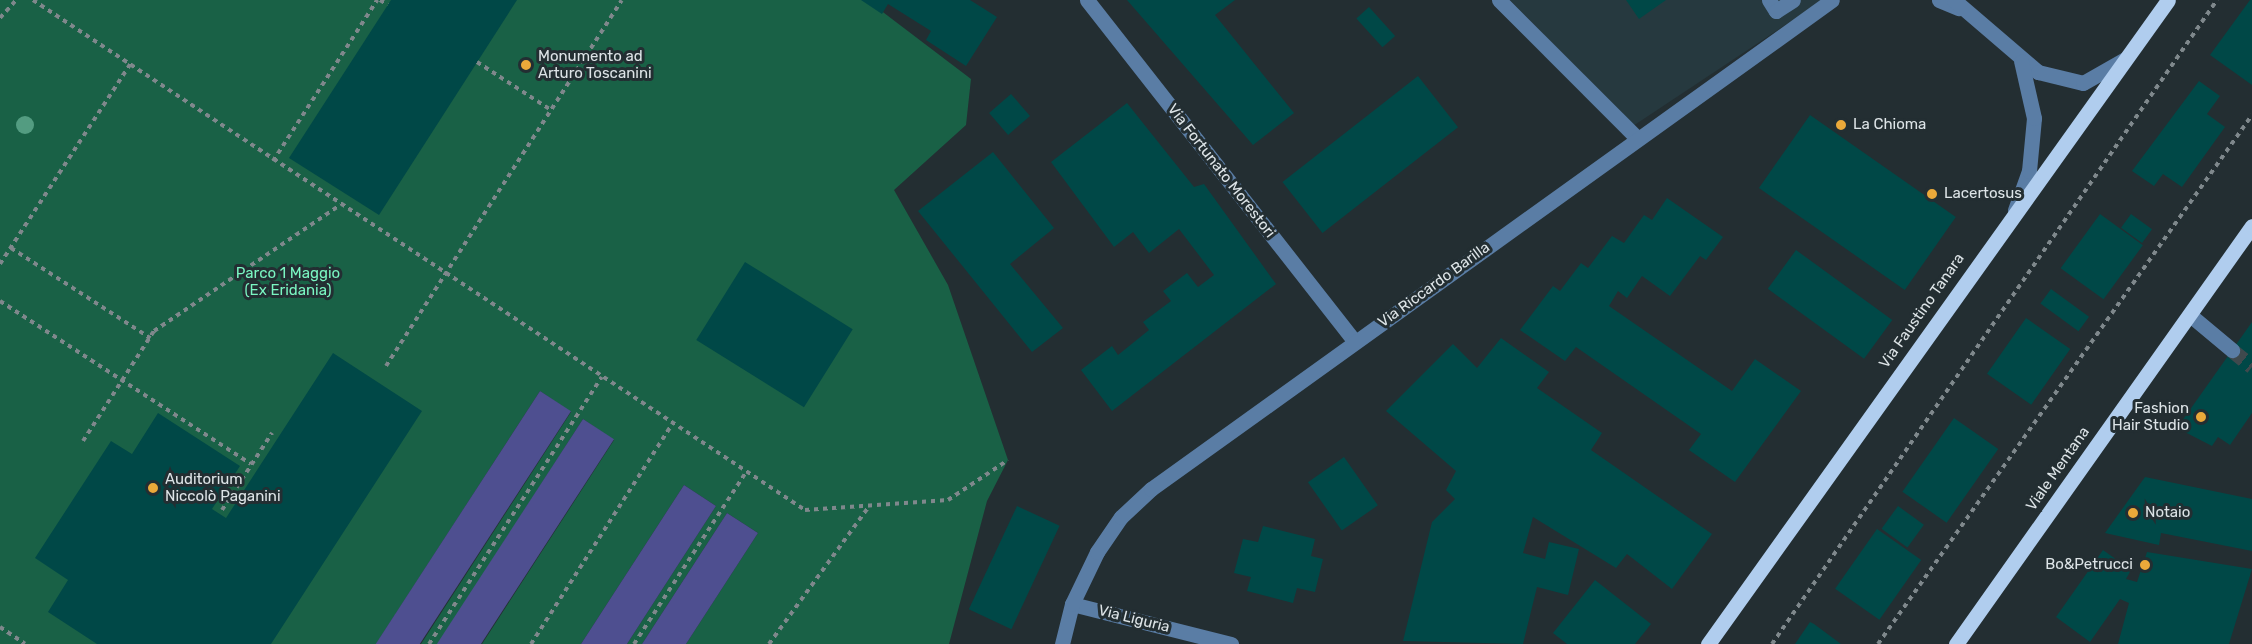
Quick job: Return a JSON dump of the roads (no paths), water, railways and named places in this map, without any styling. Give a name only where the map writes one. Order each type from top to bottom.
[{"type":"main road","name":"Via Faustino Tanara","points":[[1708,644],[2168,0]]},
{"type":"main road","name":"Viale Mentana","points":[[1956,644],[2252,226]]},
{"type":"street","name":"Via Fortunato Morestori","points":[[1087,0],[1355,342]]},
{"type":"street","points":[[1499,0],[1637,138]]},
{"type":"street","points":[[1769,0],[1776,11],[1793,0]]},
{"type":"street","points":[[1799,0],[1809,16]]},
{"type":"street","name":"Via Riccardo Barilla","points":[[1062,644],[1072,604],[1108,534],[1134,503],[1637,138],[1832,0]]},
{"type":"street","points":[[1939,0],[1956,4],[2021,61],[2038,72],[2083,83],[2124,59]]},
{"type":"street","points":[[2013,214],[2029,171],[2034,117],[2021,61]]},
{"type":"street","points":[[2190,315],[2232,350]]},
{"type":"street","name":"Via Liguria","points":[[1072,604],[1231,644]]},
{"type":"tunnel","points":[[2232,350],[2252,366]]},
{"type":"place","name":"Monumento ad Arturo Toscanini","points":[[526,65]]},
{"type":"place","name":"La Chioma","points":[[1841,125]]},
{"type":"place","name":"Lacertosus","points":[[1932,194]]},
{"type":"place","name":"Fashion Hair Studio","points":[[2201,417]]},
{"type":"place","name":"Auditorium Niccolò Paganini","points":[[153,488]]},
{"type":"place","name":"Notaio","points":[[2133,513]]},
{"type":"place","name":"Bo&Petrucci","points":[[2145,565]]},
{"type":"park label","name":"Parco 1 Maggio (Ex Eridania)","points":[[288,282]]}]
